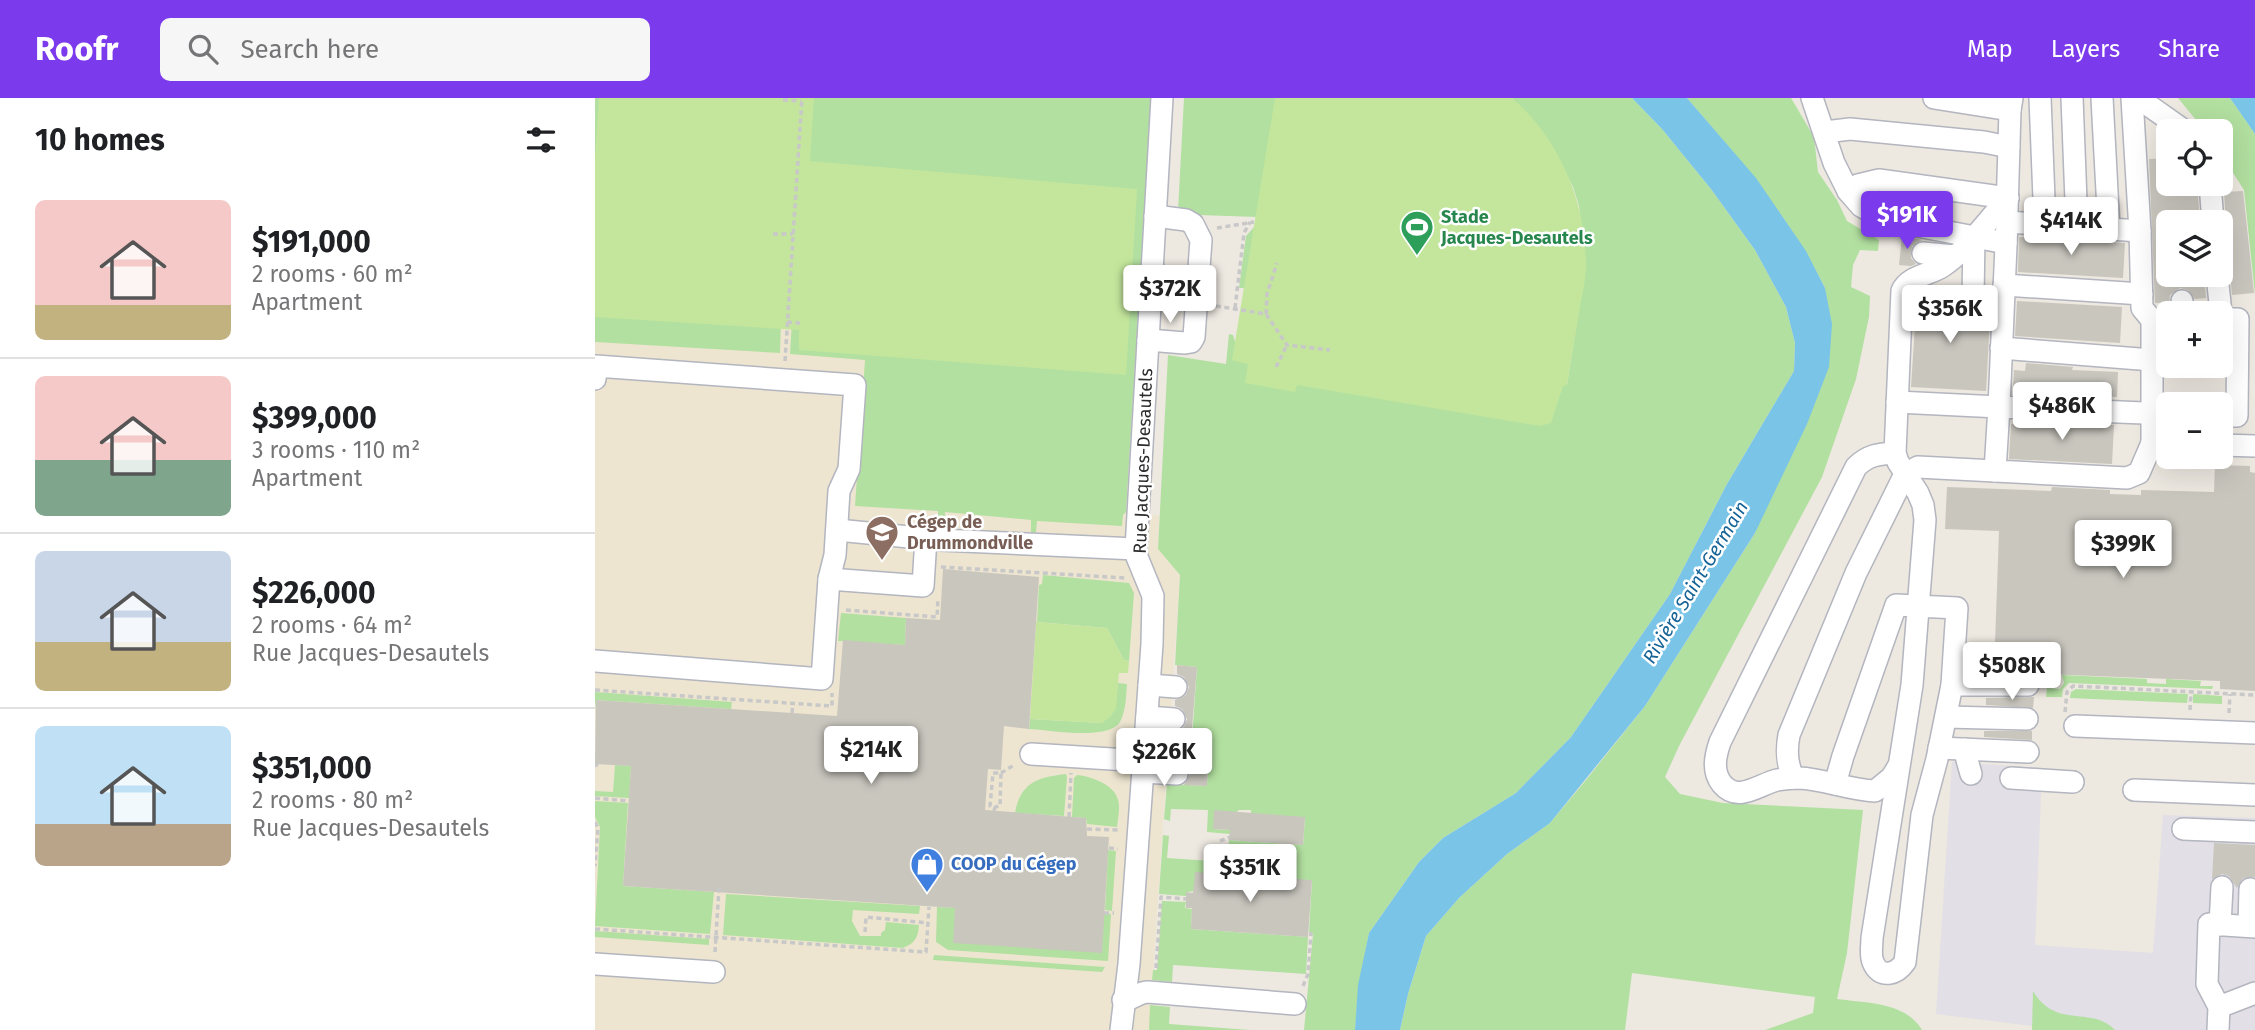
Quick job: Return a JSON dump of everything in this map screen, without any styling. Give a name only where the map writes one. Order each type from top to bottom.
[{"type":"street","name":"Rue Jacques-Desautels","points":[[1121,1030],[1129,964],[1144,767],[1153,596],[1136,549],[1162,98]]},
{"type":"street","points":[[1812,98],[1834,163],[1849,191],[1861,206],[1886,220],[1974,236],[2045,225],[2140,231]]},
{"type":"street","points":[[1934,98],[2011,104],[1995,471]]},
{"type":"street","points":[[2040,98],[2045,225]]},
{"type":"street","points":[[2072,98],[2077,227]]},
{"type":"street","points":[[2102,98],[2109,229]]},
{"type":"street","points":[[2132,98],[2142,308],[2156,317]]},
{"type":"street","points":[[2138,98],[2168,119]]},
{"type":"street","points":[[1825,132],[1850,129],[1984,142],[2009,147]]},
{"type":"street","points":[[1849,191],[1858,185],[1879,180],[2008,198]]},
{"type":"street","points":[[1835,784],[1896,605],[1918,606],[1957,608],[1952,685],[1922,815],[1905,962],[1899,970],[1885,974],[1878,970],[1873,962],[1872,938],[1912,685],[1918,606],[1925,520],[1918,493],[1895,453],[1902,291],[1909,281],[1944,266],[2008,198]]},
{"type":"street","points":[[1148,340],[1185,343],[1191,342],[1194,337],[1201,240],[1193,224],[1186,220],[1155,216]]},
{"type":"street","points":[[1973,298],[1974,236]]},
{"type":"street","points":[[1923,253],[1955,256]]},
{"type":"street","points":[[2004,285],[2142,294]]},
{"type":"street","points":[[2233,318],[2238,319],[2237,416],[2233,416]]},
{"type":"street","points":[[2156,340],[2152,360],[2157,392]]},
{"type":"street","points":[[2001,348],[2152,360]]},
{"type":"street","points":[[595,379],[596,366],[855,385],[849,469],[839,491],[835,555],[829,579],[822,679],[595,661]]},
{"type":"street","points":[[1898,402],[1965,398],[1999,407],[2156,414]]},
{"type":"street","points":[[2233,445],[2255,446]]},
{"type":"street","points":[[1793,778],[1786,750],[1789,735],[1856,573],[1905,474],[1918,467],[2127,478],[2139,473],[2156,450]]},
{"type":"street","points":[[1895,453],[1865,458],[1856,467],[1720,742],[1714,768],[1719,780],[1734,793],[1776,780],[1793,778],[1875,790],[1892,777],[1900,762]]},
{"type":"street","points":[[837,530],[926,538],[1136,549]]},
{"type":"street","points":[[829,579],[923,586],[926,538]]},
{"type":"street","points":[[1149,685],[1176,687]]},
{"type":"street","points":[[1952,685],[2028,685]]},
{"type":"street","points":[[1147,717],[1174,719]]},
{"type":"street","points":[[1946,717],[2027,719]]},
{"type":"street","points":[[2075,726],[2255,733]]},
{"type":"street","points":[[1939,748],[2028,752]]},
{"type":"street","points":[[1965,749],[1971,774]]},
{"type":"street","points":[[1031,754],[1144,767],[1177,774]]},
{"type":"street","points":[[2011,778],[2073,782]]},
{"type":"street","points":[[2134,790],[2255,795]]},
{"type":"street","points":[[2183,829],[2255,832]]},
{"type":"street","points":[[2239,926],[2236,888],[2239,926]]},
{"type":"street","points":[[2218,1030],[2220,1007],[2207,984],[2209,924],[2239,926]]},
{"type":"street","points":[[595,964],[713,972]]},
{"type":"street","points":[[1123,1000],[1148,992],[1296,1004]]},
{"type":"street","points":[[2220,1007],[2255,993]]},
{"type":"path","points":[[782,100],[802,99],[785,355]]},
{"type":"path","points":[[1237,224],[1252,222],[1244,233],[1233,308],[1266,314]]},
{"type":"path","points":[[773,234],[793,234]]},
{"type":"path","points":[[1277,263],[1263,299],[1266,314],[1287,345],[1330,350]]},
{"type":"path","points":[[787,322],[800,323]]},
{"type":"path","points":[[1276,367],[1287,345]]},
{"type":"path","points":[[940,578],[940,566],[1127,578]]},
{"type":"path","points":[[838,609],[937,617],[939,589]]},
{"type":"path","points":[[2066,696],[2069,687],[2073,686],[2255,695]]},
{"type":"path","points":[[595,690],[832,706],[832,693]]},
{"type":"path","points":[[2190,692],[2190,703]]},
{"type":"path","points":[[2229,705],[2230,694]]},
{"type":"path","points":[[792,713],[793,703]]},
{"type":"path","points":[[993,773],[1002,774],[1000,806],[994,809],[991,806],[993,773]]},
{"type":"path","points":[[1069,817],[1071,775]]},
{"type":"path","points":[[595,799],[628,801]]},
{"type":"path","points":[[595,822],[598,828],[595,866]]},
{"type":"path","points":[[1087,829],[1117,830]]},
{"type":"path","points":[[1220,841],[1230,837]]},
{"type":"path","points":[[1109,848],[1117,849]]},
{"type":"path","points":[[716,946],[719,888]]},
{"type":"path","points":[[1156,968],[1161,897],[1186,899]]},
{"type":"path","points":[[595,929],[926,952],[929,907]]},
{"type":"path","points":[[1104,913],[1112,913]]},
{"type":"path","points":[[865,932],[866,917],[928,923]]},
{"type":"path","points":[[1308,934],[1311,934],[1308,974]]},
{"type":"shaded area","name":"Cégep de Drummondville","points":[[595,98],[1151,98],[1126,511],[1159,516],[1158,549],[1180,575],[1149,1030],[595,1030]]},
{"type":"shaded area","points":[[1952,762],[2042,768],[2035,945],[2153,953],[2163,815],[2255,818],[2255,1030],[2063,1030],[1936,1014]]},
{"type":"green space","points":[[595,98],[1151,98],[1126,512],[1122,526],[1037,521],[1034,534],[1031,532],[1031,520],[945,512],[942,527],[938,525],[938,511],[855,506],[865,360],[790,354],[792,321],[781,320],[780,353],[595,342]]},
{"type":"green space","points":[[599,98],[814,98],[810,161],[1137,189],[1126,375],[799,350],[799,330],[595,317],[595,157]]},
{"type":"green space","points":[[1184,98],[1492,98],[1567,385],[1586,264],[1579,206],[1573,187],[1551,144],[1512,98],[1632,98],[1662,129],[1711,189],[1755,250],[1786,307],[1795,343],[1794,371],[1727,484],[1670,594],[1571,737],[1516,793],[1443,838],[1419,862],[1369,933],[1359,985],[1355,1030],[1304,1030],[1313,934],[1309,932],[1312,880],[1187,892],[1186,896],[1159,894],[1163,835],[1169,836],[1167,858],[1227,862],[1229,840],[1303,845],[1305,818],[1251,814],[1251,810],[1239,810],[1213,829],[1230,830],[1230,834],[1207,832],[1208,810],[1171,809],[1170,821],[1164,819],[1167,784],[1207,786],[1208,765],[1168,762],[1169,751],[1191,752],[1197,667],[1175,665],[1180,575],[1158,549],[1168,355],[1226,364],[1229,334],[1233,335],[1237,348],[1258,217],[1198,215],[1178,211]]},
{"type":"green space","name":"Stade Jacques-Desautels","points":[[1275,98],[1512,98],[1529,114],[1556,152],[1567,173],[1575,195],[1585,241],[1585,280],[1567,385],[1563,386],[1551,423],[1540,426],[1297,385],[1295,392],[1245,383],[1248,364],[1232,360]]},
{"type":"green space","points":[[1687,98],[1791,98],[1814,137],[1818,172],[1847,221],[1879,240],[1878,251],[1860,250],[1853,265],[1851,287],[1870,296],[1869,317],[1856,379],[1822,477],[1665,777],[1680,794],[1723,803],[1863,810],[1847,953],[1837,999],[1896,1009],[1915,1021],[1922,1030],[1765,1030],[1813,1013],[1815,997],[1632,973],[1625,1030],[1400,1030],[1426,936],[1459,898],[1507,854],[1550,823],[1586,780],[1645,706],[1755,533],[1825,288],[1779,212]]},
{"type":"green space","points":[[2178,98],[2230,98],[2255,134],[2255,294],[2244,190],[2233,173],[2233,119],[2195,119]]},
{"type":"green space","points":[[1255,226],[1245,288],[1239,288],[1246,236]]},
{"type":"green space","points":[[1043,575],[1129,583],[1134,593],[1129,661],[1124,660],[1107,628],[1037,622],[1039,585],[1042,584]]},
{"type":"green space","points":[[841,613],[906,618],[905,645],[838,641]]},
{"type":"green space","points":[[1036,622],[1107,628],[1124,660],[1129,661],[1128,673],[1119,673],[1116,709],[1102,723],[1030,719]]},
{"type":"green space","points":[[2062,675],[2147,679],[2147,683],[2166,684],[2166,679],[2201,681],[2200,686],[2213,686],[2212,689],[2069,683],[2063,689],[2062,697],[2046,697],[2047,688],[2060,689],[2064,683]]},
{"type":"green space","points":[[1118,683],[1127,684],[1126,698],[1122,718],[1114,728],[1091,733],[1029,729],[1030,719],[1102,723],[1115,709]]},
{"type":"green space","points":[[2076,689],[2188,694],[2187,703],[2070,698],[2071,692]]},
{"type":"green space","points":[[595,692],[732,702],[731,709],[596,700],[595,711]]},
{"type":"green space","points":[[2193,694],[2222,696],[2222,704],[2193,703]]},
{"type":"green space","points":[[615,765],[631,766],[629,798],[595,796],[595,791],[613,792]]},
{"type":"green space","points":[[1066,774],[1064,816],[1015,813],[1021,794],[1032,783]]},
{"type":"green space","points":[[1077,775],[1100,782],[1114,792],[1119,804],[1117,827],[1087,824],[1086,818],[1072,817],[1074,778]]},
{"type":"green space","points":[[595,801],[628,803],[623,886],[714,892],[710,934],[595,926],[600,827],[595,817]]},
{"type":"green space","points":[[1108,850],[1116,851],[1112,911],[1105,910]]},
{"type":"green space","points":[[726,894],[920,906],[919,914],[853,910],[852,921],[860,936],[881,936],[886,922],[919,925],[918,933],[913,942],[903,948],[723,935]]},
{"type":"green space","points":[[1162,901],[1186,902],[1185,908],[1192,909],[1191,929],[1308,937],[1306,974],[1173,965],[1172,982],[1152,980],[1153,970],[1157,970]]},
{"type":"green space","points":[[937,907],[1111,914],[1108,961],[948,950],[936,942]]},
{"type":"green space","points":[[595,931],[709,939],[709,945],[595,937]]},
{"type":"green space","points":[[934,955],[1105,967],[1102,972],[933,960]]},
{"type":"green space","points":[[2033,991],[2042,1003],[2052,1010],[2095,1019],[2115,1030],[2032,1030]]},
{"type":"green space","points":[[1150,1005],[1170,1007],[1169,1024],[1250,1030],[1149,1030]]},
{"type":"water","name":"Rivière Saint-Germain","points":[[1632,98],[1687,98],[1756,178],[1806,251],[1825,288],[1832,324],[1829,367],[1807,424],[1755,533],[1645,706],[1550,823],[1507,854],[1459,898],[1426,936],[1400,1030],[1355,1030],[1358,985],[1369,933],[1419,862],[1443,838],[1516,793],[1571,737],[1670,594],[1727,484],[1794,371],[1795,343],[1786,307],[1755,250],[1711,189],[1662,129]]},
{"type":"water","points":[[2230,98],[2255,98],[2255,134]]},
{"type":"building","points":[[2149,159],[2156,159],[2156,196],[2198,196],[2199,210],[2156,210],[2156,287],[2205,287],[2206,298],[2195,299],[2188,290],[2180,288],[2170,295],[2169,301],[2155,303]]},
{"type":"building","points":[[2243,191],[2254,293],[2232,295],[2233,210],[2225,210],[2224,196],[2233,196],[2233,192]]},
{"type":"building","points":[[1902,236],[1922,240],[1912,246],[1911,258],[1916,264],[1911,266],[1899,265]]},
{"type":"building","points":[[2019,237],[2125,243],[2123,278],[2018,272]]},
{"type":"building","points":[[1917,295],[1960,298],[1962,305],[1972,311],[1980,309],[1986,299],[1991,300],[1986,391],[1911,387]]},
{"type":"building","points":[[2017,301],[2122,307],[2120,343],[2015,336]]},
{"type":"building","points":[[2026,363],[2073,367],[2072,370],[2118,372],[2117,397],[2024,395],[2024,391],[2013,390],[2014,370],[2025,371]]},
{"type":"building","points":[[2019,421],[2114,425],[2112,464],[2009,459],[2011,424],[2018,424]]},
{"type":"building","points":[[2250,466],[2250,472],[2255,473],[2255,691],[2220,689],[2220,681],[1994,672],[1999,531],[1945,529],[1947,487],[2051,491],[2052,487],[2110,490],[2110,494],[2141,495],[2141,490],[2214,492],[2215,469]]},
{"type":"building","points":[[943,569],[1039,577],[1029,729],[1004,726],[1001,770],[988,769],[985,810],[1086,818],[1087,836],[1109,837],[1102,953],[953,943],[955,908],[623,886],[631,766],[595,764],[596,700],[837,716],[843,640],[905,645],[906,618],[940,620]]},
{"type":"building","points":[[1177,665],[1197,667],[1190,752],[1172,751],[1173,732],[1184,727],[1187,719],[1182,709],[1175,706],[1175,700],[1186,695],[1189,687],[1184,677],[1177,674]]},
{"type":"building","points":[[2034,697],[2033,708],[1986,705],[1986,698]]},
{"type":"building","points":[[1984,731],[2032,731],[2032,740],[1984,737]]},
{"type":"building","points":[[1185,763],[1208,765],[1207,786],[1184,785],[1190,774]]},
{"type":"building","points":[[1214,810],[1305,817],[1303,845],[1229,840],[1230,830],[1213,829]]},
{"type":"building","points":[[2214,843],[2255,845],[2255,877],[2243,878],[2237,888],[2229,876],[2222,874],[2212,879]]},
{"type":"building","points":[[1195,872],[1312,880],[1308,937],[1191,929],[1192,908],[1186,908],[1186,892],[1193,893]]},
{"type":"place","name":"Stade Jacques-Desautels","points":[[1417,257]]},
{"type":"place","name":"Cégep de Drummondville","points":[[882,562]]},
{"type":"place","name":"COOP du Cégep","points":[[927,894]]}]
